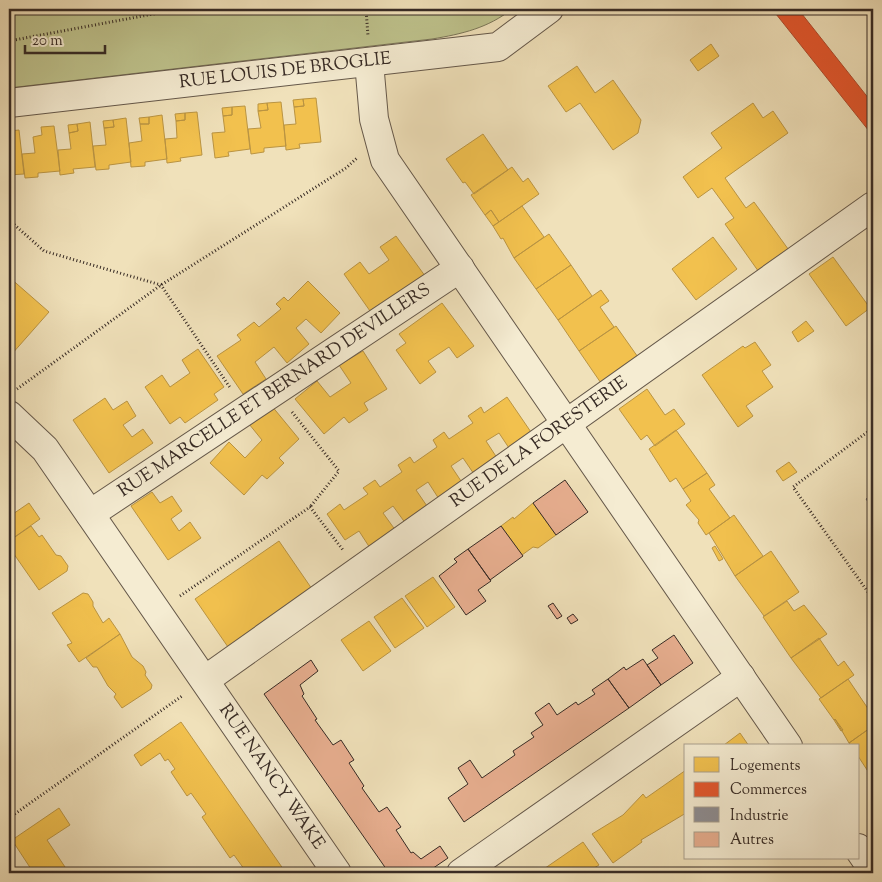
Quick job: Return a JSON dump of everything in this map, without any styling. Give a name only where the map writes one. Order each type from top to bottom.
[{"type":"street","name":"RUE LOUIS DE BROGLIE","points":[[9,103],[498,47],[549,9]]},
{"type":"street","points":[[370,62],[374,119],[385,160],[787,744]]},
{"type":"street","name":"RUE DE LA FORESTERIE","points":[[204,680],[873,206]]},
{"type":"street","name":"RUE MARCELLE ET BERNARD DEVILLERS","points":[[90,514],[460,268]]},
{"type":"street","points":[[13,402],[204,680]]},
{"type":"street","points":[[461,873],[741,677]]},
{"type":"street","name":"RUE NANCY WAKE","points":[[204,680],[337,873]]},
{"type":"street","points":[[860,851],[873,870]]},
{"type":"path","points":[[9,41],[180,9]]},
{"type":"path","points":[[13,402],[160,285],[346,168],[379,140]]},
{"type":"path","points":[[9,220],[44,252],[160,285],[246,411]]},
{"type":"path","points":[[158,612],[310,507],[339,471],[275,391]]},
{"type":"path","points":[[873,428],[793,487],[873,599]]},
{"type":"path","points":[[310,507],[359,570]]},
{"type":"path","points":[[9,818],[204,680]]},
{"type":"green space","points":[[9,9],[512,9],[484,26],[432,39],[9,88]]},
{"type":"building: Logements","points":[[711,44],[719,56],[698,71],[690,60]]},
{"type":"building: Logements","points":[[577,66],[595,93],[613,80],[641,120],[638,133],[613,150],[580,103],[566,112],[548,86]]},
{"type":"building: Logements","points":[[316,98],[321,142],[299,144],[300,148],[286,150],[284,125],[296,124],[294,107],[304,106],[303,99]]},
{"type":"building: Logements","points":[[303,99],[304,106],[294,107],[293,100]]},
{"type":"building: Logements","points":[[281,102],[286,146],[264,148],[264,152],[251,154],[248,129],[261,128],[258,111],[268,110],[267,103]]},
{"type":"building: Logements","points":[[267,103],[268,110],[258,111],[258,104]]},
{"type":"building: Logements","points":[[753,103],[763,118],[773,111],[788,133],[725,178],[746,208],[754,202],[791,253],[761,275],[725,224],[734,218],[712,188],[698,198],[683,177],[722,148],[711,133]]},
{"type":"building: Logements","points":[[245,106],[250,149],[228,152],[229,156],[215,158],[212,133],[225,132],[223,116],[232,115],[232,107]]},
{"type":"building: Logements","points":[[232,107],[232,115],[223,116],[222,108]]},
{"type":"building: Logements","points":[[197,112],[202,155],[180,158],[181,161],[167,163],[165,139],[177,138],[176,121],[185,120],[185,113]]},
{"type":"building: Logements","points":[[185,113],[185,120],[176,121],[175,114]]},
{"type":"building: Logements","points":[[162,115],[167,159],[145,162],[145,166],[131,167],[129,143],[142,141],[140,124],[149,124],[149,117]]},
{"type":"building: Logements","points":[[149,117],[149,124],[140,124],[139,118]]},
{"type":"building: Logements","points":[[126,118],[131,162],[109,165],[109,169],[96,170],[93,146],[106,145],[104,128],[114,127],[113,120]]},
{"type":"building: Logements","points":[[113,120],[114,127],[104,128],[103,121]]},
{"type":"building: Logements","points":[[90,122],[95,167],[73,169],[74,173],[60,175],[58,150],[71,149],[69,133],[78,131],[77,124]]},
{"type":"building: Logements","points":[[77,124],[78,131],[69,133],[68,125]]},
{"type":"building: Logements","points":[[54,126],[60,171],[38,173],[38,177],[25,178],[22,154],[35,153],[33,137],[42,135],[41,127]]},
{"type":"building: Logements","points":[[19,130],[24,174],[9,175],[9,131]]},
{"type":"building: Logements","points":[[483,134],[508,170],[474,194],[465,182],[463,183],[446,159]]},
{"type":"building: Logements","points":[[512,167],[523,182],[528,178],[539,194],[499,222],[491,210],[485,215],[471,195]]},
{"type":"building: Logements","points":[[522,206],[544,237],[514,258],[503,238],[501,239],[493,226]]},
{"type":"building: Logements","points":[[491,210],[499,222],[493,226],[485,215]]},
{"type":"building: Logements","points":[[549,234],[571,265],[536,289],[514,258]]},
{"type":"building: Logements","points":[[396,236],[428,280],[385,311],[380,304],[370,311],[344,274],[360,262],[369,274],[389,260],[380,247]]},
{"type":"building: Logements","points":[[713,237],[737,269],[696,300],[672,269]]},
{"type":"building: Logements","points":[[833,257],[870,308],[846,326],[809,274]]},
{"type":"building: Logements","points":[[571,265],[592,296],[558,320],[536,289]]},
{"type":"building: Logements","points":[[9,277],[49,312],[11,355],[9,353]]},
{"type":"building: Logements","points":[[308,281],[340,313],[321,333],[306,319],[296,328],[309,344],[287,363],[274,347],[255,362],[266,379],[243,394],[217,356],[241,340],[237,335],[254,322],[259,327],[281,309],[276,304],[284,297],[288,301]]},
{"type":"building: Logements","points":[[601,290],[609,301],[600,307],[614,327],[579,351],[558,320]]},
{"type":"building: Logements","points":[[442,303],[474,346],[457,358],[449,347],[428,361],[436,372],[420,384],[396,350],[406,343],[399,334]]},
{"type":"building: Logements","points":[[806,321],[814,331],[798,342],[792,332]]},
{"type":"building: Logements","points":[[616,326],[640,360],[603,386],[579,351]]},
{"type":"building: Logements","points":[[755,342],[771,365],[762,371],[773,387],[746,406],[753,416],[738,427],[702,375],[743,346],[745,348]]},
{"type":"building: Logements","points":[[198,349],[224,387],[214,394],[218,400],[185,423],[180,417],[170,424],[145,387],[162,375],[170,387],[190,373],[182,360]]},
{"type":"building: Logements","points":[[363,351],[387,389],[364,403],[368,410],[349,423],[344,417],[324,434],[295,399],[317,381],[330,397],[351,383],[339,365]]},
{"type":"building: Logements","points":[[647,389],[665,415],[674,409],[685,424],[655,446],[647,435],[641,440],[619,409]]},
{"type":"building: Logements","points":[[507,397],[533,435],[511,451],[499,433],[486,441],[499,461],[476,477],[463,458],[451,466],[463,484],[439,499],[428,482],[416,490],[429,509],[406,524],[393,506],[383,513],[396,531],[370,548],[359,531],[345,540],[327,514],[340,504],[344,510],[368,494],[363,488],[375,480],[380,487],[402,472],[398,465],[410,457],[414,463],[437,447],[433,440],[444,432],[449,439],[473,423],[468,416],[481,407],[484,413]]},
{"type":"building: Logements","points":[[105,398],[113,410],[127,401],[136,416],[123,425],[132,437],[143,429],[153,443],[109,473],[73,420]]},
{"type":"building: Logements","points":[[271,405],[299,439],[279,458],[284,463],[267,479],[262,475],[244,495],[210,463],[229,442],[245,458],[262,440],[249,424]]},
{"type":"building: Logements","points":[[676,430],[707,473],[683,489],[676,478],[670,482],[649,449]]},
{"type":"building: Logements","points":[[789,462],[797,472],[783,481],[776,471]]},
{"type":"building: Logements","points":[[707,473],[715,485],[709,489],[730,518],[706,535],[698,523],[699,520],[686,505],[691,501],[683,489]]},
{"type":"building: Logements","points":[[152,492],[160,503],[172,496],[182,511],[171,519],[179,531],[190,522],[201,538],[168,560],[131,506]]},
{"type":"building: Logements","points":[[29,503],[40,519],[9,541],[9,514],[10,516]]},
{"type":"building: Logements","points":[[533,503],[556,535],[538,548],[533,547],[522,555],[501,526],[513,517],[514,519]]},
{"type":"building: Logements","points":[[734,515],[763,556],[735,576],[709,533]]},
{"type":"building: Logements","points":[[31,526],[39,537],[42,535],[56,555],[61,556],[68,566],[67,571],[39,590],[9,547],[9,541]]},
{"type":"building: Logements","points":[[279,541],[312,589],[228,647],[195,599]]},
{"type":"building: Logements","points":[[715,546],[723,559],[719,561],[712,548]]},
{"type":"building: Logements","points":[[771,551],[799,592],[764,616],[735,576]]},
{"type":"building: Logements","points":[[433,577],[455,607],[427,627],[405,596]]},
{"type":"building: Logements","points":[[83,593],[88,594],[103,623],[109,618],[120,634],[79,662],[67,645],[72,643],[52,613]]},
{"type":"building: Logements","points":[[402,598],[424,628],[395,648],[374,617]]},
{"type":"building: Logements","points":[[787,601],[794,611],[804,605],[827,634],[791,658],[763,617]]},
{"type":"building: Logements","points":[[369,621],[391,651],[363,671],[341,640]]},
{"type":"building: Logements","points":[[120,634],[132,657],[143,666],[146,672],[145,675],[152,685],[151,689],[122,708],[114,697],[116,694],[108,686],[97,667],[93,667],[86,658]]},
{"type":"building: Logements","points":[[819,638],[838,666],[844,661],[854,675],[821,698],[791,658]]},
{"type":"building: Logements","points":[[848,679],[873,716],[873,726],[849,743],[835,719],[819,699]]},
{"type":"building: Logements","points":[[835,719],[843,730],[841,731]]},
{"type":"building: Logements","points":[[181,722],[286,873],[247,873],[234,855],[230,858],[202,817],[206,814],[191,793],[187,796],[171,772],[175,769],[168,759],[165,761],[160,753],[141,766],[134,755]]},
{"type":"building: Logements","points":[[873,726],[873,775],[871,776],[860,759],[860,744],[849,743]]},
{"type":"building: Logements","points":[[740,733],[748,744],[725,744]]},
{"type":"building: Logements","points":[[684,771],[684,814],[641,840],[642,842],[613,863],[592,834],[623,815],[643,794],[646,798]]},
{"type":"building: Logements","points":[[59,808],[70,825],[47,840],[69,873],[31,873],[33,872],[12,840]]},
{"type":"building: Logements","points":[[583,842],[599,865],[586,873],[538,873]]},
{"type":"building: Commerces","points":[[772,9],[798,9],[873,104],[873,136]]},
{"type":"building: Industrie","points":[[873,494],[873,509],[866,499]]},
{"type":"building: Autres","points":[[565,480],[588,512],[556,535],[533,503]]},
{"type":"building: Autres","points":[[501,526],[523,556],[490,580],[468,549]]},
{"type":"building: Autres","points":[[468,549],[491,581],[478,590],[486,601],[466,615],[439,576],[457,562],[454,559]]},
{"type":"building: Autres","points":[[553,603],[562,616],[557,619],[548,606]]},
{"type":"building: Autres","points":[[573,614],[578,620],[571,624],[567,618]]},
{"type":"building: Autres","points":[[674,635],[693,663],[661,685],[647,665],[658,658],[652,650]]},
{"type":"building: Autres","points":[[643,659],[661,685],[629,708],[608,679],[624,667],[626,670]]},
{"type":"building: Autres","points":[[311,660],[318,671],[300,685],[304,694],[302,696],[317,719],[315,720],[333,745],[341,740],[354,760],[349,763],[364,786],[362,788],[379,812],[387,807],[401,827],[396,830],[411,853],[413,852],[421,859],[440,846],[448,858],[426,873],[389,873],[264,694]]},
{"type":"building: Autres","points":[[608,679],[629,708],[464,822],[448,798],[468,784],[458,768],[470,760],[482,778],[515,755],[513,751],[534,737],[531,733],[543,725],[535,713],[549,703],[557,715],[576,702],[578,705],[595,694],[592,690]]}]
